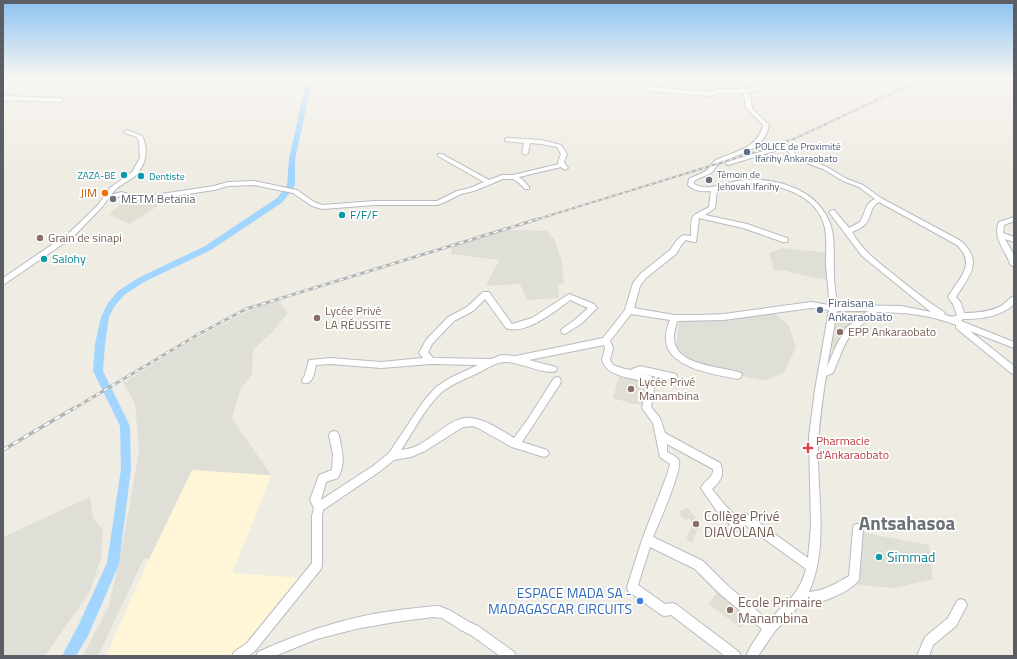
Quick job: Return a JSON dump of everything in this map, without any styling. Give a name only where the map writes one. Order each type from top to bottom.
[{"type":"street","points":[[749,108],[766,125],[765,133],[754,145],[739,154],[716,162],[711,171],[694,177],[690,182],[695,188],[700,189],[714,189],[747,182],[775,184],[795,190],[814,203],[823,214],[829,230],[831,241],[830,270],[833,308],[816,413],[814,439],[816,539],[812,567],[802,596],[770,629],[757,646],[752,656]]},
{"type":"street","points":[[3,282],[71,235],[107,197],[112,189],[134,173],[143,158],[141,138],[127,132]]},
{"type":"street","points":[[107,197],[121,194],[136,198],[148,198],[214,188],[228,184],[254,182],[302,193],[311,203],[318,206],[392,202],[437,203],[444,202],[462,191],[474,189],[504,176],[513,177],[564,166],[561,162],[564,154],[559,146],[527,140],[507,140]]},
{"type":"street","points":[[525,153],[527,140]]},
{"type":"street","points":[[713,168],[786,146],[795,157],[825,168],[845,180],[861,186],[879,199],[959,243],[968,252],[970,261],[969,270],[952,297],[957,303],[961,316]]},
{"type":"street","points":[[440,155],[490,182]]},
{"type":"street","points":[[513,177],[524,183],[527,188]]},
{"type":"street","points":[[714,189],[712,208],[697,215],[694,221],[694,240],[685,237],[679,242],[672,252],[643,276],[636,285],[629,311],[610,333],[606,341],[609,348],[605,357],[606,364],[611,369],[648,379],[651,383],[646,408],[657,421],[661,436],[663,454],[675,462],[632,587],[664,610],[673,609],[735,656]]},
{"type":"street","points":[[848,231],[858,227],[865,221],[868,208],[873,202],[879,199]]},
{"type":"street","points":[[832,212],[848,231],[857,246],[868,257],[925,303],[952,320],[1014,371]]},
{"type":"street","points":[[697,215],[745,226],[785,240]]},
{"type":"street","points":[[1014,218],[1002,224],[1000,227],[1002,242],[1012,257],[1014,264]]},
{"type":"street","points":[[1002,236],[1014,240]]},
{"type":"street","points":[[431,361],[423,353],[429,342],[451,319],[470,309],[486,294],[509,326],[512,327],[532,322],[556,308],[569,297],[591,306],[592,308],[579,321],[565,331]]},
{"type":"street","points":[[952,320],[958,319],[961,316],[984,316],[998,311],[1010,304],[1014,299]]},
{"type":"street","points":[[629,311],[674,318],[724,317],[811,305],[833,308],[901,309],[952,320],[1014,345]]},
{"type":"street","points":[[822,373],[830,371],[840,346],[849,330],[873,312],[874,309]]},
{"type":"street","points":[[674,318],[669,337],[670,343],[679,357],[707,370],[738,375]]},
{"type":"street","points":[[516,359],[606,341]]},
{"type":"street","points":[[238,656],[251,647],[317,566],[317,516],[319,507],[376,469],[392,456],[426,405],[439,390],[453,381],[501,358]]},
{"type":"street","points":[[306,380],[309,376],[312,362],[331,360],[381,365],[464,360],[486,362],[501,358],[516,359],[553,369]]},
{"type":"street","points":[[632,374],[640,369],[673,377]]},
{"type":"street","points":[[515,444],[557,381]]},
{"type":"street","points":[[392,456],[422,448],[456,425],[467,421],[477,423],[515,444],[544,453]]},
{"type":"street","points":[[319,507],[314,500],[322,478],[335,475],[338,470],[338,458],[334,435]]},
{"type":"street","points":[[661,436],[717,466],[719,470],[718,476],[706,488],[720,507],[739,526],[743,518],[812,567]]},
{"type":"street","points":[[802,596],[813,599],[820,597],[854,579],[858,529]]},
{"type":"street","points":[[647,540],[699,565],[723,589],[770,629]]},
{"type":"street","points":[[923,656],[929,641],[952,622],[961,605]]},
{"type":"street","points":[[262,656],[305,638],[358,623],[401,615],[441,611],[468,629],[474,630],[510,656]]},
{"type":"shaded area","points":[[172,194],[157,205],[158,206],[129,224],[109,214],[124,202],[132,204],[136,199]]},
{"type":"shaded area","points":[[505,230],[547,231],[555,240],[561,259],[564,283],[558,284],[559,298],[527,300],[520,284],[486,286],[499,260],[451,254],[452,247]]},
{"type":"shaded area","points":[[783,248],[829,253],[829,280],[791,273],[789,271],[774,270],[769,253]]},
{"type":"shaded area","points":[[279,300],[288,313],[272,332],[253,350],[252,374],[240,390],[232,418],[271,475],[192,470],[149,559],[144,558],[98,656],[83,656],[109,606],[124,537],[139,451],[135,403],[123,383],[208,332],[263,304]]},
{"type":"shaded area","name":"EPP Ankaraobato","points":[[871,310],[855,323],[836,351],[829,348],[836,311]]},
{"type":"shaded area","points":[[769,313],[775,314],[789,326],[796,347],[784,372],[766,381],[709,369],[681,357],[676,346],[679,320]]},
{"type":"shaded area","name":"Lycée Privé Manambina","points":[[619,375],[632,377],[649,383],[644,404],[633,404],[613,398]]},
{"type":"shaded area","points":[[192,470],[271,475],[232,573],[301,578],[240,652],[231,656],[106,656],[149,559]]},
{"type":"shaded area","points":[[90,497],[93,518],[103,530],[101,558],[90,591],[45,656],[3,656],[3,537]]},
{"type":"shaded area","name":"Collège Privé DIAVOLANA","points":[[687,507],[699,521],[700,525],[692,543],[686,540],[692,523],[689,518],[686,520],[679,512]]},
{"type":"shaded area","points":[[860,532],[929,545],[933,579],[894,588],[858,585]]},
{"type":"shaded area","name":"Ecole Primaire Manambina","points":[[720,588],[749,615],[741,628],[709,604]]},
{"type":"waterway","points":[[69,656],[83,631],[113,564],[126,469],[125,426],[98,371],[100,344],[105,317],[111,305],[121,293],[141,280],[208,248],[280,200],[291,185],[292,159],[303,108]]},
{"type":"railway","points":[[535,220],[762,150],[796,138],[860,108]]},
{"type":"railway","points":[[73,409],[199,334],[246,309],[538,219]]},
{"type":"railway","points":[[3,450],[74,408]]},
{"type":"place","name":"POLICE de Proximité Ifarihy Ankaraobato","points":[[747,152]]},
{"type":"place","name":"ZAZA-BE","points":[[124,175]]},
{"type":"place","name":"Dentiste","points":[[141,176]]},
{"type":"place","name":"Témoin de Jehovah Ifarihy","points":[[709,180]]},
{"type":"place","name":"JIM","points":[[105,193]]},
{"type":"place","name":"METM Betania","points":[[113,199]]},
{"type":"place","name":"F/F/F","points":[[342,215]]},
{"type":"place","name":"Grain de sinapi","points":[[40,238]]},
{"type":"place","name":"Salohy","points":[[44,259]]},
{"type":"place","name":"Firaisana Ankaraobato","points":[[820,310]]},
{"type":"place","name":"Lycée Privé LA RÉUSSITE","points":[[317,318]]},
{"type":"place","name":"EPP Ankaraobato","points":[[840,332]]},
{"type":"place","name":"Lycée Privé Manambina","points":[[631,389]]},
{"type":"place","name":"Pharmacie d'Ankaraobato","points":[[808,448]]},
{"type":"place","name":"Collège Privé DIAVOLANA","points":[[696,524]]},
{"type":"place","name":"Simmad","points":[[879,557]]},
{"type":"place","name":"ESPACE MADA SA - MADAGASCAR CIRCUITS","points":[[640,601]]},
{"type":"place","name":"Ecole Primaire Manambina","points":[[730,610]]},
{"type":"district","name":"Antsahasoa","points":[[907,523]]}]
